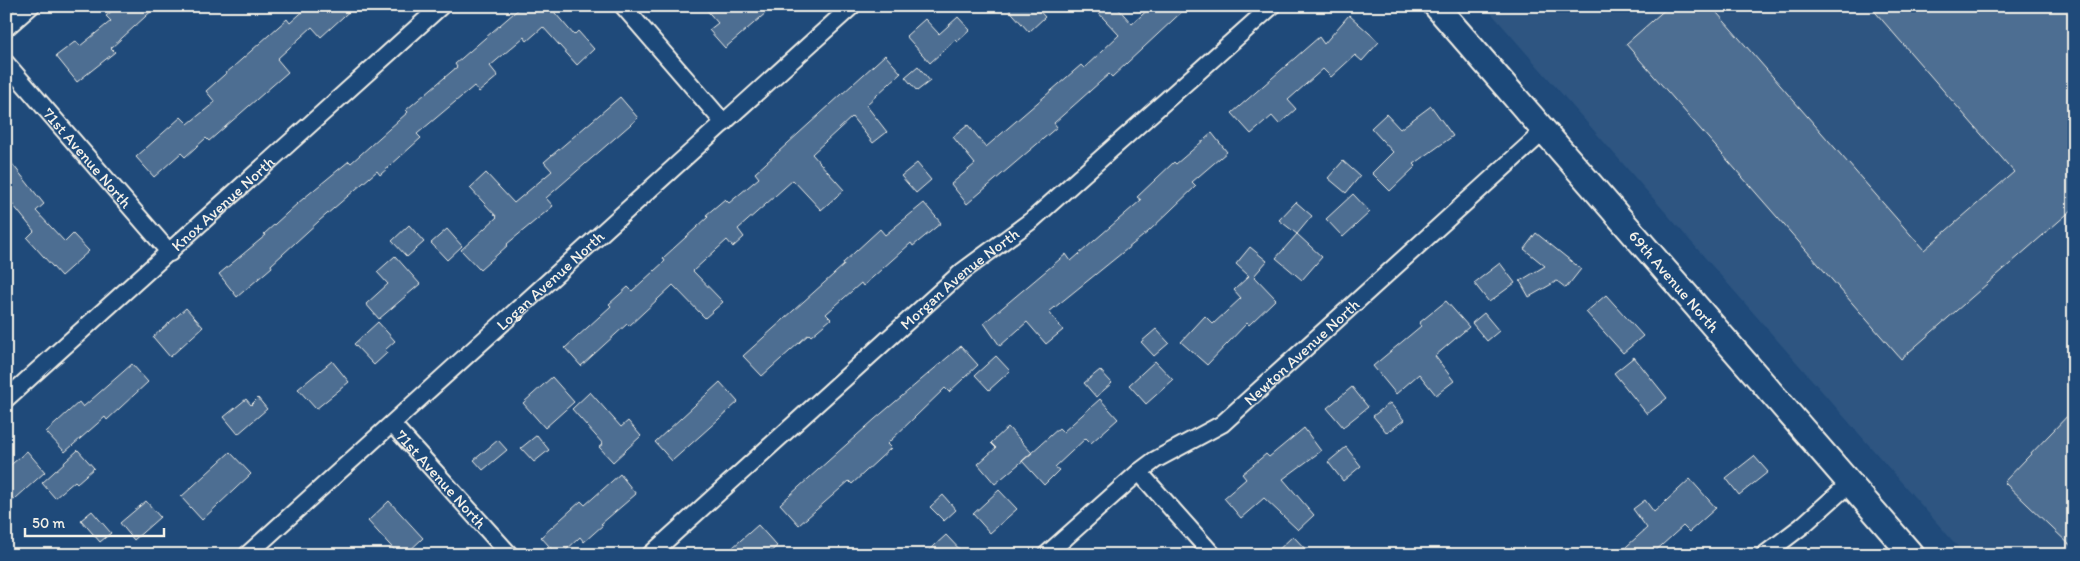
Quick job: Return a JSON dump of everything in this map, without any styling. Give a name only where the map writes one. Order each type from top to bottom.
[{"type":"street","points":[[6,28],[30,6]]},
{"type":"street","name":"Knox Avenue North","points":[[6,400],[441,6]]},
{"type":"street","points":[[623,6],[724,123]]},
{"type":"street","name":"Logan Avenue North","points":[[247,555],[852,6]]},
{"type":"street","name":"Morgan Avenue North","points":[[650,555],[963,271],[1032,220],[1272,6]]},
{"type":"street","name":"69th Avenue North","points":[[1436,6],[1912,555]]},
{"type":"street","name":"71st Avenue North","points":[[6,63],[170,253]]},
{"type":"street","name":"Newton Avenue North","points":[[1046,555],[1155,460],[1222,424],[1544,131]]},
{"type":"street","name":"71st Avenue North","points":[[392,424],[510,555]]},
{"type":"street","points":[[1139,472],[1213,555]]},
{"type":"street","points":[[1764,555],[1802,526],[1850,483]]},
{"type":"shaded area","points":[[1485,6],[2074,6],[2074,555],[1965,555]]},
{"type":"building","points":[[118,6],[157,6],[111,48],[115,52],[77,82],[56,56],[76,41],[80,46],[111,21],[106,16]]},
{"type":"building","points":[[309,6],[355,6],[321,37],[312,27],[277,59],[288,72],[209,141],[206,138],[185,157],[181,153],[154,177],[136,157],[181,117],[188,124],[215,102],[206,91],[287,19],[290,23]]},
{"type":"building","points":[[522,6],[549,6],[574,35],[578,31],[594,49],[577,65],[543,27],[527,41],[524,37],[490,66],[498,76],[479,92],[474,86],[417,134],[421,138],[380,175],[377,171],[319,221],[271,265],[272,267],[237,297],[219,274],[266,235],[264,234],[298,203],[349,161],[351,163],[408,112],[406,110],[457,67],[455,64]]},
{"type":"building","points":[[703,6],[774,6],[725,48],[709,30],[718,23]]},
{"type":"building","points":[[1006,6],[1035,6],[1045,17],[1029,32]]},
{"type":"building","points":[[1092,6],[1116,6],[1132,24],[1152,6],[1188,6],[1112,77],[1109,74],[1054,123],[1057,127],[967,204],[951,184],[975,164],[953,137],[968,125],[986,147],[1081,65],[1084,68],[1119,35]]},
{"type":"building","points":[[1669,6],[1711,6],[1924,250],[2014,172],[1870,6],[2064,6],[2074,17],[2074,208],[1901,359],[1626,44]]},
{"type":"building","points":[[1349,15],[1379,42],[1362,61],[1355,55],[1331,77],[1323,69],[1288,100],[1296,109],[1279,124],[1272,116],[1251,134],[1232,113],[1319,37],[1324,44]]},
{"type":"building","points":[[958,17],[970,30],[957,42],[955,40],[930,63],[906,36],[925,19],[939,34]]},
{"type":"building","points":[[885,55],[901,73],[866,105],[887,132],[873,143],[852,117],[812,154],[844,190],[821,210],[793,180],[738,229],[744,237],[733,247],[727,240],[693,271],[723,302],[705,318],[673,285],[629,326],[627,324],[581,366],[565,348],[611,306],[609,304],[628,287],[632,291],[665,261],[663,258],[708,217],[706,215],[725,199],[729,203],[759,178],[755,173]]},
{"type":"building","points":[[918,66],[930,81],[917,91],[905,77]]},
{"type":"building","points":[[620,97],[638,118],[546,198],[553,206],[507,244],[480,270],[461,250],[497,217],[470,188],[486,173],[514,203],[552,171],[544,162]]},
{"type":"building","points":[[1431,106],[1453,136],[1414,164],[1416,166],[1390,191],[1372,173],[1393,152],[1371,128],[1386,114],[1400,129]]},
{"type":"building","points":[[1212,133],[1227,152],[1192,182],[1196,186],[1148,232],[1049,312],[1063,330],[1046,344],[1027,322],[1000,346],[984,323],[1066,254],[1071,261],[1141,200],[1137,197],[1174,162],[1176,164]]},
{"type":"building","points":[[6,156],[44,204],[36,211],[65,242],[73,234],[89,251],[61,276],[27,238],[34,231],[6,196]]},
{"type":"building","points":[[1343,161],[1360,176],[1346,193],[1328,178]]},
{"type":"building","points":[[917,163],[931,180],[916,193],[901,176]]},
{"type":"building","points":[[1353,194],[1370,212],[1343,237],[1326,219]]},
{"type":"building","points":[[1296,202],[1312,216],[1297,234],[1279,220]]},
{"type":"building","points":[[924,203],[941,223],[913,246],[911,243],[863,286],[861,283],[826,314],[831,319],[811,336],[809,334],[762,376],[743,356],[844,265],[843,263],[880,229],[885,235]]},
{"type":"building","points":[[409,225],[424,242],[407,257],[392,241]]},
{"type":"building","points":[[447,229],[462,246],[447,260],[431,243]]},
{"type":"building","points":[[1536,233],[1581,269],[1566,288],[1557,281],[1529,297],[1520,281],[1545,266],[1524,249]]},
{"type":"building","points":[[1297,234],[1322,257],[1302,280],[1276,258]]},
{"type":"building","points":[[1250,247],[1267,261],[1254,276],[1276,299],[1249,325],[1247,323],[1207,365],[1181,342],[1205,316],[1213,324],[1241,298],[1234,290],[1249,276],[1236,264]]},
{"type":"building","points":[[395,256],[420,284],[379,319],[366,304],[388,284],[377,272]]},
{"type":"building","points":[[1500,263],[1515,283],[1489,302],[1474,283]]},
{"type":"building","points":[[1606,295],[1643,336],[1623,353],[1586,312]]},
{"type":"building","points":[[1446,301],[1469,327],[1435,356],[1454,381],[1436,395],[1419,374],[1396,394],[1373,366],[1421,326],[1419,323]]},
{"type":"building","points":[[186,308],[203,327],[170,357],[153,337]]},
{"type":"building","points":[[1484,313],[1499,331],[1487,341],[1472,323]]},
{"type":"building","points":[[378,322],[395,341],[385,350],[387,353],[374,365],[354,344]]},
{"type":"building","points":[[1156,329],[1169,343],[1154,356],[1141,342]]},
{"type":"building","points":[[961,346],[978,365],[949,392],[945,388],[887,444],[891,448],[852,484],[849,481],[799,525],[780,504],[875,419]]},
{"type":"building","points":[[996,356],[1010,371],[989,390],[975,375]]},
{"type":"building","points":[[1634,357],[1667,398],[1647,414],[1614,373]]},
{"type":"building","points":[[332,361],[349,382],[316,409],[298,389]]},
{"type":"building","points":[[1155,361],[1173,380],[1146,404],[1129,385]]},
{"type":"building","points":[[132,364],[148,382],[107,420],[105,417],[65,452],[46,432],[79,402],[83,407]]},
{"type":"building","points":[[1100,370],[1112,383],[1096,397],[1084,383]]},
{"type":"building","points":[[552,377],[574,402],[545,428],[523,403]]},
{"type":"building","points":[[720,382],[738,402],[672,461],[655,442]]},
{"type":"building","points":[[1352,387],[1368,407],[1343,427],[1327,408]]},
{"type":"building","points":[[590,392],[621,427],[628,421],[641,436],[613,462],[599,447],[603,444],[572,409]]},
{"type":"building","points":[[258,398],[267,409],[238,434],[224,417],[246,399],[251,405]]},
{"type":"building","points":[[1100,399],[1118,419],[1091,443],[1086,438],[1055,467],[1059,470],[1044,485],[1022,461],[1059,428],[1063,432]]},
{"type":"building","points":[[1390,403],[1404,420],[1387,433],[1373,416]]},
{"type":"building","points":[[2074,409],[2074,549],[2004,482]]},
{"type":"building","points":[[1008,427],[1032,453],[995,484],[978,464],[996,448],[991,443]]},
{"type":"building","points":[[1304,428],[1321,451],[1283,479],[1314,515],[1298,530],[1264,498],[1241,518],[1224,498],[1246,479],[1242,474],[1266,454],[1269,457]]},
{"type":"building","points":[[537,435],[549,450],[534,462],[521,448]]},
{"type":"building","points":[[498,440],[507,450],[483,470],[474,460]]},
{"type":"building","points":[[1346,447],[1361,466],[1343,481],[1328,462]]},
{"type":"building","points":[[78,450],[94,468],[77,483],[75,481],[55,498],[42,483]]},
{"type":"building","points":[[27,451],[45,472],[6,507],[6,469]]},
{"type":"building","points":[[230,452],[251,474],[202,520],[181,497]]},
{"type":"building","points":[[1754,456],[1768,472],[1739,495],[1726,478]]},
{"type":"building","points":[[620,474],[636,494],[601,524],[603,525],[584,542],[580,537],[561,555],[557,555],[541,537],[581,501],[585,505]]},
{"type":"building","points":[[1690,479],[1716,508],[1689,532],[1683,526],[1651,555],[1617,555],[1647,528],[1633,509],[1645,500],[1654,512]]},
{"type":"building","points":[[999,490],[1017,509],[990,533],[973,514]]},
{"type":"building","points":[[943,495],[956,510],[944,521],[930,507]]},
{"type":"building","points":[[146,501],[160,517],[134,540],[120,523]]},
{"type":"building","points":[[389,501],[423,538],[405,555],[399,555],[368,521]]},
{"type":"building","points":[[92,511],[111,533],[100,542],[81,520]]},
{"type":"building","points":[[758,525],[777,546],[767,555],[724,555]]},
{"type":"building","points":[[946,535],[965,555],[924,555]]},
{"type":"building","points":[[1293,536],[1311,555],[1273,555]]}]
